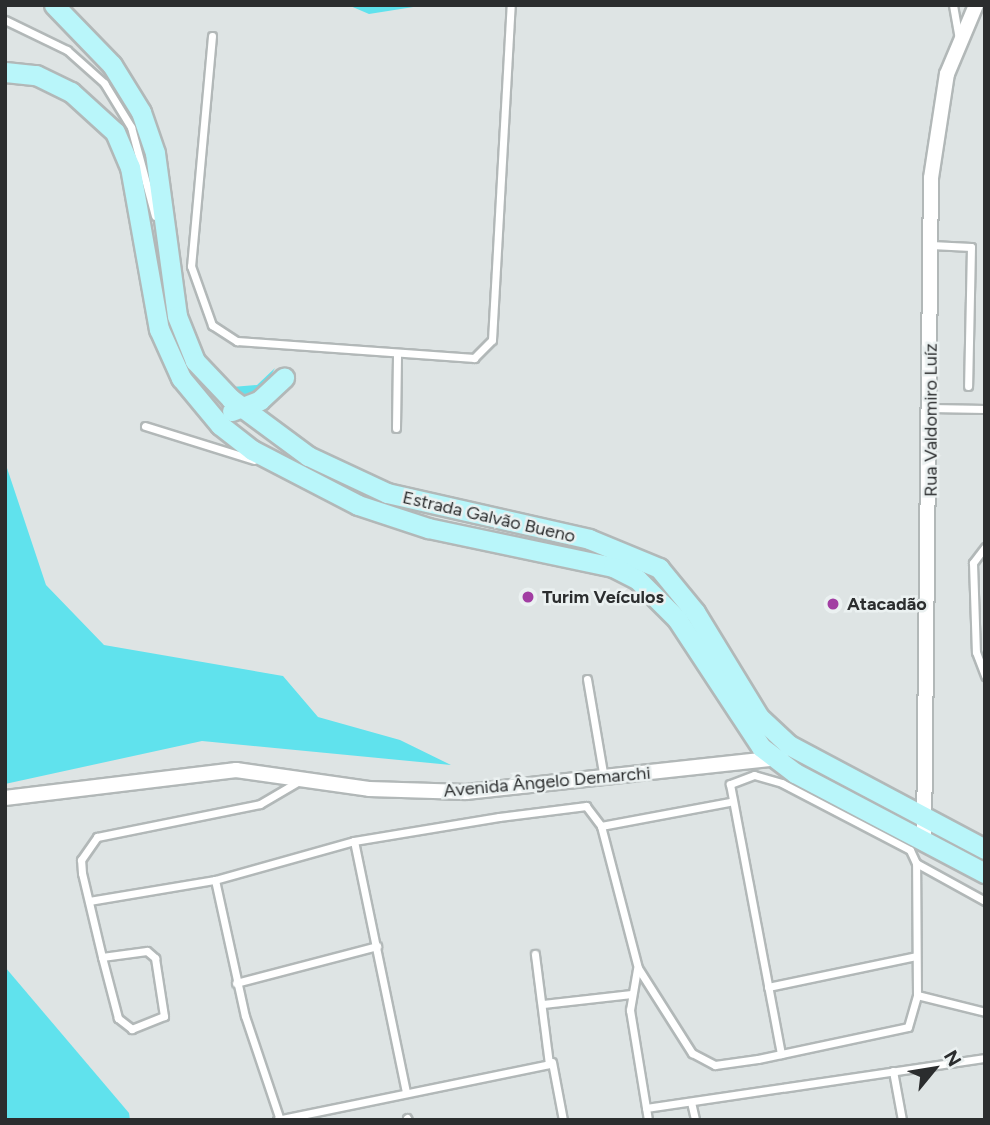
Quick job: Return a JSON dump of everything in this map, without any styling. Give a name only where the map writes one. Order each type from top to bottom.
[{"type":"main road","name":"Estrada Galvão Bueno","points":[[54,5],[112,65],[141,112],[155,153],[168,274],[195,361],[243,410],[308,456],[387,493],[589,539],[659,568],[695,611],[784,753]]},
{"type":"main road","name":"Estrada Galvão Bueno","points":[[5,72],[36,75],[71,92],[115,132],[130,167],[159,330],[181,378],[220,425],[279,465],[358,505],[428,528],[582,558],[637,579],[677,619],[744,724],[784,753]]},
{"type":"main road","points":[[148,270],[182,355],[209,397],[222,408],[243,410],[284,378]]},
{"type":"main road","points":[[784,753],[928,819],[985,849]]},
{"type":"main road","points":[[784,753],[924,841],[985,873]]},
{"type":"street","name":"Rua Valdomiro Luíz","points":[[924,841],[928,819],[931,245],[936,123],[959,38],[976,5]]},
{"type":"street","name":"Avenida Ângelo Demarchi","points":[[5,798],[236,770],[466,792],[604,779],[784,753]]},
{"type":"lane","points":[[212,36],[191,266],[212,325],[237,341],[397,355],[474,358],[492,340],[511,5]]},
{"type":"lane","points":[[953,5],[959,38]]},
{"type":"lane","points":[[5,20],[55,43],[91,70],[124,112],[140,151],[168,274]]},
{"type":"lane","points":[[140,151],[148,270]]},
{"type":"lane","points":[[931,245],[971,247],[968,386]]},
{"type":"lane","points":[[396,428],[397,355]]},
{"type":"lane","points":[[931,408],[985,409]]},
{"type":"lane","points":[[145,426],[279,465]]},
{"type":"lane","points":[[985,547],[973,563],[976,652],[985,676]]},
{"type":"lane","points":[[587,679],[604,779]]},
{"type":"lane","points":[[781,1054],[729,802],[733,779],[763,776],[900,842],[916,863],[985,901]]},
{"type":"lane","points":[[102,957],[147,951],[155,958],[164,1016],[132,1029],[121,1024],[102,957],[81,860],[97,836],[260,804],[302,778]]},
{"type":"lane","points":[[601,826],[729,802]]},
{"type":"lane","points":[[89,901],[215,880],[354,841],[573,806],[594,810],[601,826],[638,968],[659,1010],[702,1062],[781,1054],[903,1031],[917,995],[916,863]]},
{"type":"lane","points":[[354,841],[406,1092]]},
{"type":"lane","points":[[215,880],[236,983],[279,1120],[552,1062]]},
{"type":"lane","points":[[236,983],[377,946]]},
{"type":"lane","points":[[535,954],[563,1120]]},
{"type":"lane","points":[[768,987],[916,956]]},
{"type":"lane","points":[[638,968],[631,994],[648,1120]]},
{"type":"lane","points":[[543,1003],[631,994]]},
{"type":"lane","points":[[917,995],[985,1012]]},
{"type":"lane","points":[[646,1108],[985,1058]]},
{"type":"lane","points":[[893,1071],[902,1120]]},
{"type":"lane","points":[[691,1102],[695,1120]]},
{"type":"shaded area","points":[[348,5],[426,5],[369,14]]},
{"type":"shaded area","points":[[275,368],[263,389],[243,397],[232,387],[257,385]]},
{"type":"shaded area","points":[[5,462],[46,585],[104,645],[283,676],[318,717],[400,740],[451,765],[202,741],[5,784]]},
{"type":"shaded area","points":[[5,967],[129,1113],[130,1120],[5,1120]]},
{"type":"place","name":"Turim Veículos","points":[[528,597]]},
{"type":"place","name":"Atacadão","points":[[833,604]]}]
